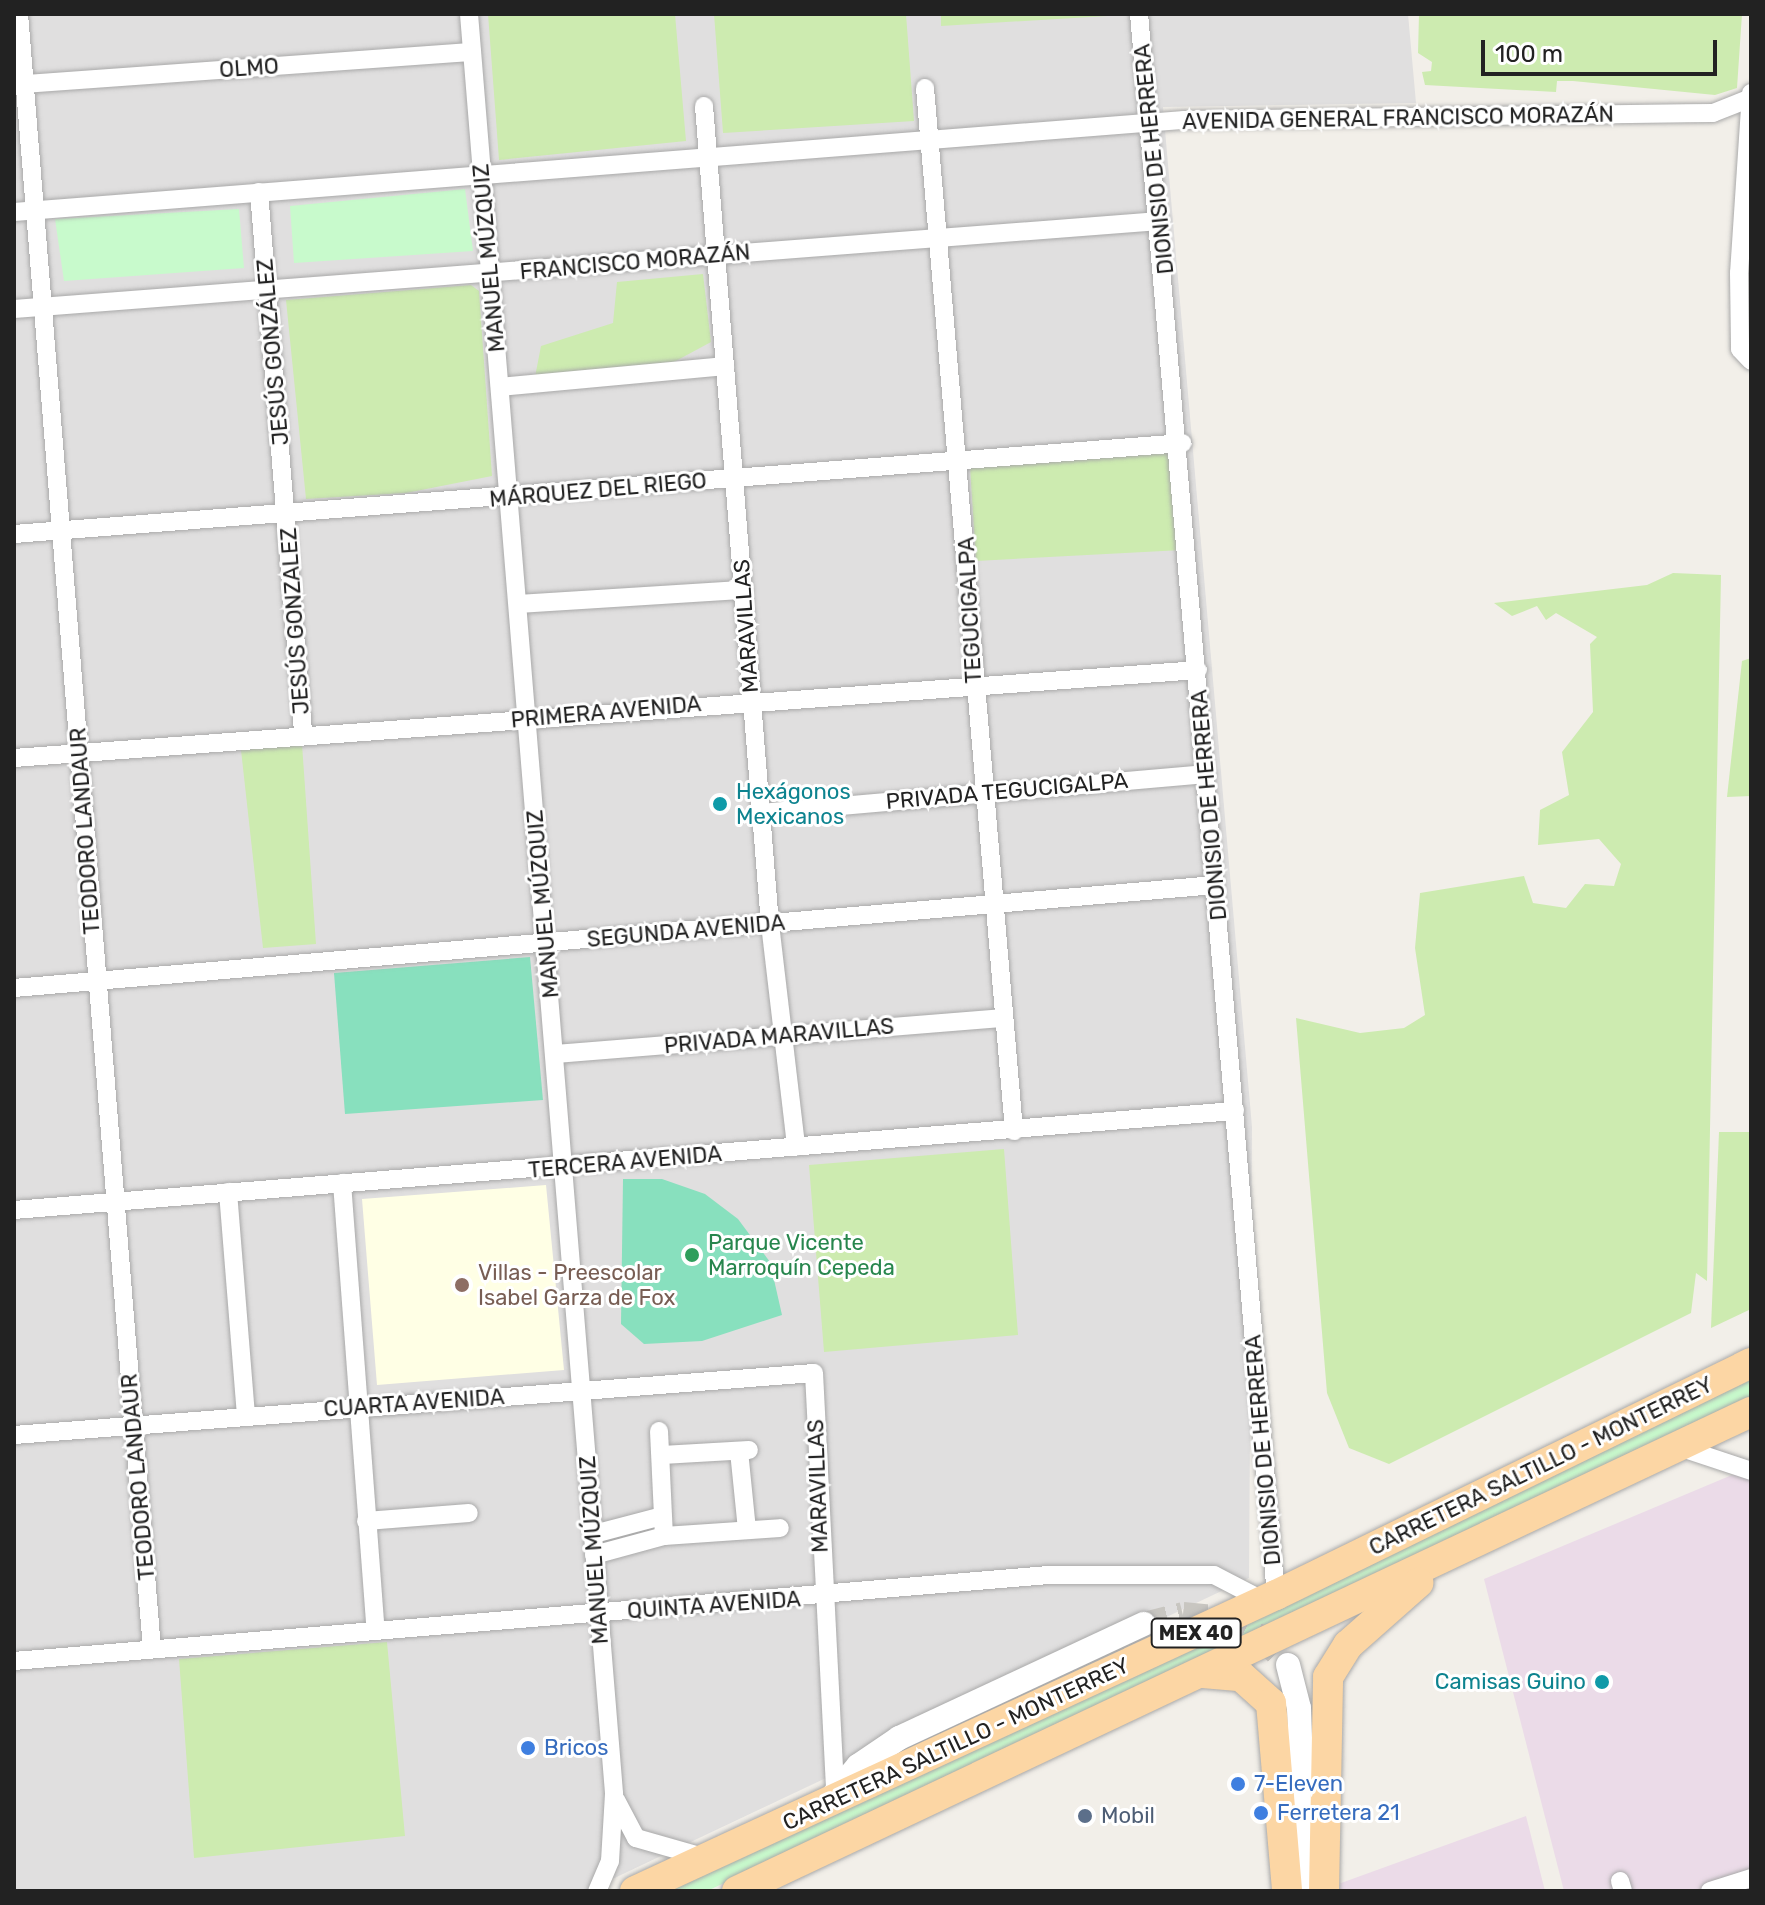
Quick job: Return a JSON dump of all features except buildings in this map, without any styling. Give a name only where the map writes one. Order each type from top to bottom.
[{"type":"main road","name":"CARRETERA SALTILLO - MONTERREY","points":[[635,1891],[830,1798],[1270,1598],[1751,1363]]},
{"type":"main road","name":"CARRETERA SALTILLO - MONTERREY","points":[[737,1891],[1197,1674],[1434,1568],[1751,1412]]},
{"type":"main road","points":[[1324,1891],[1328,1677],[1358,1635],[1434,1568]]},
{"type":"main road","points":[[1197,1674],[1241,1676],[1271,1703],[1287,1891]]},
{"type":"street","name":"TEODORO LANDAUR","points":[[19,14],[80,753],[113,1201],[135,1422],[152,1648]]},
{"type":"street","name":"MANUEL MÚZQUIZ","points":[[469,14],[489,273],[511,496],[614,1794],[610,1861],[597,1891]]},
{"type":"street","name":"DIONISIO DE HERRERA","points":[[1139,14],[1182,443],[1270,1598]]},
{"type":"street","name":"OLMO","points":[[25,84],[472,52]]},
{"type":"street","name":"TEGUCIGALPA","points":[[925,88],[942,237],[961,461],[983,795],[1014,1131]]},
{"type":"street","points":[[1749,360],[1739,273],[1751,88]]},
{"type":"street","name":"AVENIDA GENERAL FRANCISCO MORAZÁN","points":[[707,153],[1149,123],[1713,113],[1750,98]]},
{"type":"street","name":"MARAVILLAS","points":[[704,106],[737,478],[770,924],[796,1146]]},
{"type":"street","points":[[14,212],[707,153]]},
{"type":"street","name":"JESÚS GONZÁLEZ","points":[[259,192],[288,511]]},
{"type":"street","name":"FRANCISCO MORAZÁN","points":[[14,309],[1160,221]]},
{"type":"street","points":[[500,387],[725,366]]},
{"type":"street","name":"MÁRQUEZ DEL RIEGO","points":[[14,534],[1182,443]]},
{"type":"street","name":"JESÚS GONZALEZ","points":[[288,511],[303,732]]},
{"type":"street","points":[[519,604],[744,590]]},
{"type":"street","name":"PRIMERA AVENIDA","points":[[14,758],[303,732],[528,719],[751,699],[1198,670]]},
{"type":"street","name":"PRIVADA TEGUCIGALPA","points":[[761,813],[1206,774]]},
{"type":"street","name":"SEGUNDA AVENIDA","points":[[14,988],[994,907],[1215,885]]},
{"type":"street","name":"PRIVADA MARAVILLAS","points":[[555,1054],[1002,1018]]},
{"type":"street","name":"TERCERA AVENIDA","points":[[14,1210],[565,1168],[1235,1111]]},
{"type":"street","points":[[342,1183],[376,1630]]},
{"type":"street","points":[[228,1192],[246,1414]]},
{"type":"street","name":"MARAVILLAS","points":[[814,1373],[830,1798]]},
{"type":"street","name":"CUARTA AVENIDA","points":[[14,1435],[135,1422],[583,1393],[814,1373]]},
{"type":"street","points":[[659,1431],[664,1536]]},
{"type":"street","points":[[1679,1447],[1751,1471]]},
{"type":"street","points":[[662,1455],[744,1450],[747,1530]]},
{"type":"street","points":[[366,1521],[469,1513]]},
{"type":"street","points":[[594,1534],[662,1516]]},
{"type":"street","points":[[594,1555],[664,1536],[780,1528]]},
{"type":"street","name":"QUINTA AVENIDA","points":[[14,1661],[376,1630],[821,1598],[1049,1575],[1190,1572],[1214,1575],[1270,1598]]},
{"type":"street","points":[[830,1798],[899,1738],[1144,1624]]},
{"type":"street","points":[[1288,1665],[1299,1708],[1305,1891]]},
{"type":"street","name":"MANUEL MÚZQUIZ","points":[[614,1794],[636,1838],[706,1858]]},
{"type":"street","points":[[1710,1891],[1751,1878]]},
{"type":"shaded area","points":[[14,14],[1408,14],[1416,103],[1163,107],[1252,1127],[1249,1578],[587,1891],[14,1891]]},
{"type":"shaded area","name":"Villas - Preescolar Isabel Garza de Fox","points":[[546,1185],[564,1370],[377,1385],[362,1199]]},
{"type":"shaded area","points":[[1751,1467],[1751,1891],[1564,1891],[1484,1579]]},
{"type":"shaded area","points":[[1526,1816],[1545,1891],[1319,1891]]},
{"type":"green space","points":[[488,14],[675,14],[686,141],[499,160]]},
{"type":"green space","points":[[714,14],[906,14],[914,121],[723,133]]},
{"type":"green space","points":[[941,14],[1124,14],[1124,15],[941,26]]},
{"type":"green space","points":[[1419,14],[1742,14],[1737,88],[1715,95],[1573,81],[1557,81],[1556,92],[1425,85],[1422,72],[1431,71],[1432,62],[1418,53]]},
{"type":"green space","points":[[465,189],[473,251],[294,263],[290,206]]},
{"type":"green space","points":[[239,209],[244,268],[64,281],[55,219]]},
{"type":"green space","points":[[703,274],[711,342],[674,362],[535,377],[541,346],[613,323],[617,282]]},
{"type":"green space","points":[[471,285],[479,291],[492,476],[406,493],[306,499],[286,300]]},
{"type":"green space","points":[[1176,452],[1182,550],[976,561],[970,467]]},
{"type":"green space","points":[[1673,573],[1721,575],[1707,1281],[1696,1273],[1691,1313],[1389,1464],[1349,1448],[1327,1393],[1296,1018],[1360,1033],[1404,1028],[1425,1015],[1415,948],[1420,893],[1524,876],[1533,903],[1566,908],[1585,884],[1614,886],[1621,864],[1599,839],[1538,845],[1540,810],[1569,795],[1562,752],[1593,712],[1590,644],[1597,637],[1556,613],[1546,620],[1537,606],[1512,616],[1494,603],[1647,585]]},
{"type":"green space","points":[[1751,658],[1751,796],[1727,797],[1742,661]]},
{"type":"green space","points":[[302,744],[316,944],[263,948],[241,750]]},
{"type":"green space","points":[[530,957],[543,1100],[345,1114],[334,973]]},
{"type":"green space","points":[[1719,1132],[1751,1132],[1751,1309],[1711,1328]]},
{"type":"green space","points":[[1004,1149],[1018,1335],[824,1352],[809,1165]]},
{"type":"green space","name":"Parque Vicente Marroquín Cepeda","points":[[623,1179],[662,1179],[705,1194],[738,1219],[770,1262],[782,1315],[702,1341],[644,1344],[621,1324]]},
{"type":"green space","points":[[1751,1377],[1751,1401],[1096,1711],[707,1891],[660,1891]]},
{"type":"green space","points":[[387,1642],[405,1836],[194,1858],[179,1659]]},
{"type":"tunnel","points":[[1144,1624],[1183,1614],[1224,1618],[1260,1636],[1288,1665]]},
{"type":"place","name":"Hexágonos Mexicanos","points":[[720,804]]},
{"type":"place","name":"Parque Vicente Marroquín Cepeda","points":[[692,1255]]},
{"type":"place","name":"Villas - Preescolar Isabel Garza de Fox","points":[[462,1285]]},
{"type":"place","name":"Camisas Guino","points":[[1602,1682]]},
{"type":"place","name":"Bricos","points":[[528,1748]]},
{"type":"place","name":"7-Eleven","points":[[1238,1784]]},
{"type":"place","name":"Ferretera 21","points":[[1261,1813]]},
{"type":"place","name":"Mobil","points":[[1085,1816]]}]
